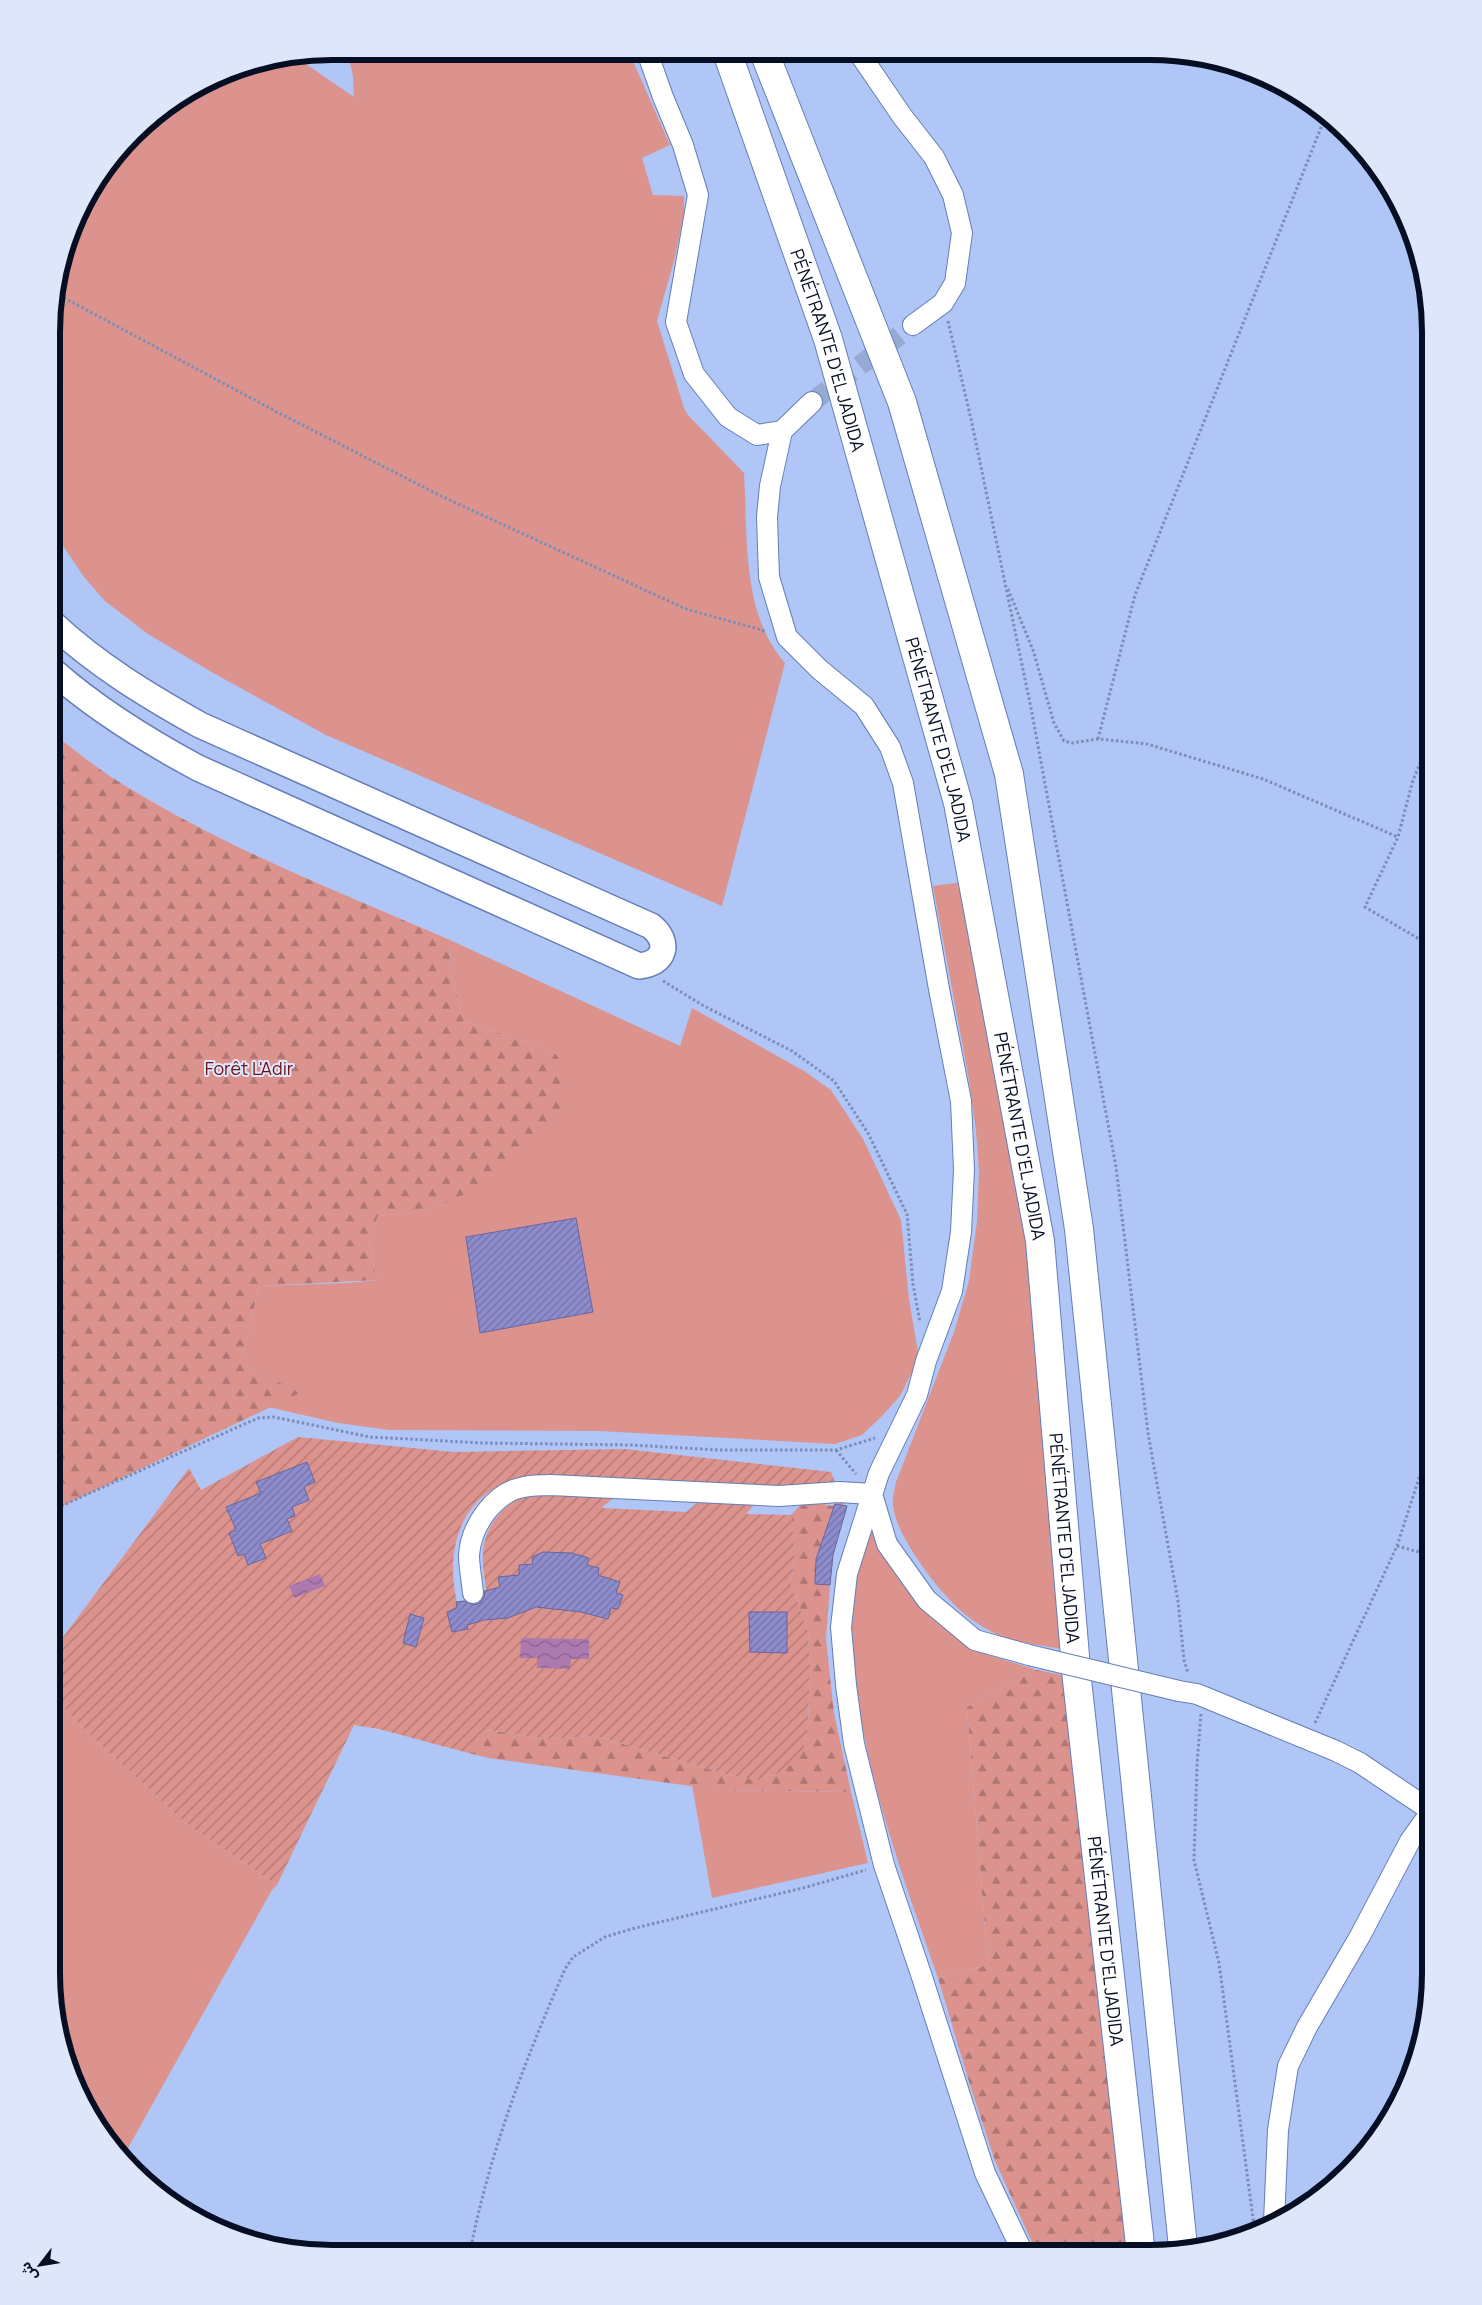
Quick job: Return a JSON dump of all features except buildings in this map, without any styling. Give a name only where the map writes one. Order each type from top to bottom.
[{"type":"highway","name":"PÉNÉTRANTE D'EL JADIDA","points":[[730,60],[828,339],[958,803],[1040,1241],[1077,1680],[1140,2245]]},
{"type":"highway","points":[[767,60],[902,402],[1010,774],[1079,1230],[1183,2243]]},
{"type":"street","points":[[650,60],[663,97],[684,145],[698,195],[676,322],[694,374],[728,417],[757,435],[782,431]]},
{"type":"street","points":[[864,60],[902,116],[934,157],[953,195],[962,232],[955,282],[943,303],[913,325]]},
{"type":"street","points":[[812,402],[782,431],[770,486],[767,516],[769,577],[787,637],[819,670],[864,706],[890,747],[903,783],[938,989],[961,1101],[964,1170],[961,1232],[952,1291],[926,1361],[917,1395],[879,1473],[847,1574],[841,1627],[846,1685],[854,1744],[884,1865],[921,1974],[984,2173],[1020,2245]]},
{"type":"street","points":[[60,630],[103,666],[150,697],[200,725],[651,926],[659,932],[663,941],[662,951],[658,960],[649,965],[639,966],[198,768],[153,744],[110,717],[60,676]]},
{"type":"street","points":[[473,1594],[469,1555],[474,1535],[482,1516],[495,1502],[523,1487],[551,1485],[779,1496],[838,1492],[872,1494]]},
{"type":"street","points":[[872,1494],[887,1544],[927,1600],[975,1640],[1029,1655],[1188,1693],[1336,1750],[1422,1806]]},
{"type":"street","points":[[1274,2215],[1278,2130],[1288,2066],[1410,1841],[1422,1823]]},
{"type":"path","points":[[1098,739],[1135,594],[1323,123]]},
{"type":"path","points":[[62,297],[260,403],[450,500],[686,609],[787,637]]},
{"type":"path","points":[[943,303],[971,419],[1031,708],[1116,1167],[1148,1434],[1178,1601],[1188,1693],[1202,1711],[1196,1774],[1194,1860],[1219,1962],[1253,2224]]},
{"type":"path","points":[[1005,582],[1033,650],[1059,735],[1064,741],[1072,743],[1098,739],[1147,744],[1263,779],[1398,837]]},
{"type":"path","points":[[1422,759],[1413,780],[1398,837],[1365,907],[1422,941]]},
{"type":"path","points":[[639,966],[704,1006],[792,1051],[834,1081],[868,1134],[907,1214],[913,1284],[920,1323]]},
{"type":"path","points":[[60,1506],[258,1418],[274,1417],[370,1437],[718,1450],[836,1450],[900,1430]]},
{"type":"path","points":[[1308,1740],[1397,1546],[1422,1469]]},
{"type":"path","points":[[1397,1546],[1422,1553]]},
{"type":"path","points":[[472,2245],[482,2196],[518,2083],[562,1976],[573,1957],[605,1937],[635,1928],[803,1888],[884,1865]]},
{"type":"green space","points":[[348,60],[633,60],[670,145],[642,158],[653,195],[684,196],[684,213],[675,257],[657,321],[684,408],[688,415],[744,473],[749,573],[754,598],[761,621],[771,643],[785,663],[722,906],[326,735],[215,674],[148,634],[105,601],[84,577],[60,541],[60,332],[62,297],[74,245],[96,196],[116,167],[140,140],[167,116],[196,96],[245,74],[279,65],[302,62],[354,97],[351,65]]},
{"type":"green space","name":"Forêt L'Adir","points":[[60,739],[108,775],[190,823],[276,865],[450,940],[451,972],[464,1021],[554,1052],[565,1067],[565,1094],[560,1108],[523,1151],[471,1191],[444,1204],[414,1212],[378,1216],[369,1240],[377,1280],[259,1286],[241,1363],[300,1393],[60,1507]]},
{"type":"green space","points":[[963,882],[1030,1246],[1067,1650],[1006,1638],[991,1632],[953,1604],[932,1580],[914,1554],[898,1524],[893,1505],[896,1482],[954,1332],[969,1281],[977,1221],[979,1171],[976,1131],[969,1080],[933,886]]},
{"type":"green space","points":[[450,940],[680,1046],[692,1008],[804,1071],[831,1090],[863,1139],[901,1220],[909,1299],[918,1352],[914,1368],[900,1396],[862,1435],[835,1444],[599,1431],[389,1430],[338,1423],[268,1407],[299,1393],[241,1363],[259,1286],[377,1280],[369,1240],[378,1216],[414,1212],[444,1204],[554,1052],[464,1021],[451,972]]},
{"type":"green space","points":[[298,1437],[454,1452],[625,1449],[831,1472],[836,1485],[793,1490],[514,1480],[495,1488],[480,1499],[469,1513],[460,1528],[455,1545],[453,1564],[457,1602],[470,1599],[469,1595],[486,1590],[483,1568],[484,1545],[491,1526],[511,1503],[529,1494],[615,1497],[601,1508],[686,1512],[701,1500],[756,1503],[746,1514],[791,1515],[795,1550],[791,1584],[808,1632],[810,1665],[808,1726],[804,1747],[791,1765],[780,1772],[758,1780],[729,1775],[596,1736],[547,1739],[489,1730],[478,1736],[472,1754],[379,1729],[354,1725],[277,1885],[184,1822],[88,1733],[60,1704],[60,1641],[189,1468],[201,1490]]},
{"type":"green space","points":[[805,1500],[832,1506],[842,1501],[846,1512],[842,1523],[830,1520],[816,1559],[815,1583],[830,1585],[826,1639],[834,1713],[851,1792],[719,1790],[489,1758],[472,1754],[478,1736],[489,1730],[547,1739],[596,1736],[729,1775],[758,1780],[780,1772],[804,1747],[808,1726],[810,1665],[808,1632],[791,1584],[795,1550],[791,1515]]},
{"type":"green space","points":[[871,1529],[876,1532],[961,1640],[988,1655],[1037,1670],[967,1707],[988,1965],[938,1978],[908,1893],[881,1806],[861,1717],[855,1673],[852,1588],[857,1560]]},
{"type":"green space","points":[[1037,1670],[1067,1676],[1130,2245],[1033,2245],[995,2161],[970,2085],[938,1978],[988,1965],[967,1707]]},
{"type":"green space","points":[[60,1704],[88,1733],[184,1822],[277,1885],[272,1890],[127,2150],[106,2124],[88,2093],[74,2060],[62,2008],[60,1973]]},
{"type":"green space","points":[[692,1785],[719,1790],[851,1792],[868,1863],[712,1898]]},
{"type":"water","points":[[320,1574],[325,1586],[294,1598],[289,1586]]},
{"type":"water","points":[[521,1638],[589,1639],[589,1659],[571,1659],[570,1669],[537,1668],[537,1658],[520,1658]]},
{"type":"tunnel","points":[[812,402],[913,325]]}]
